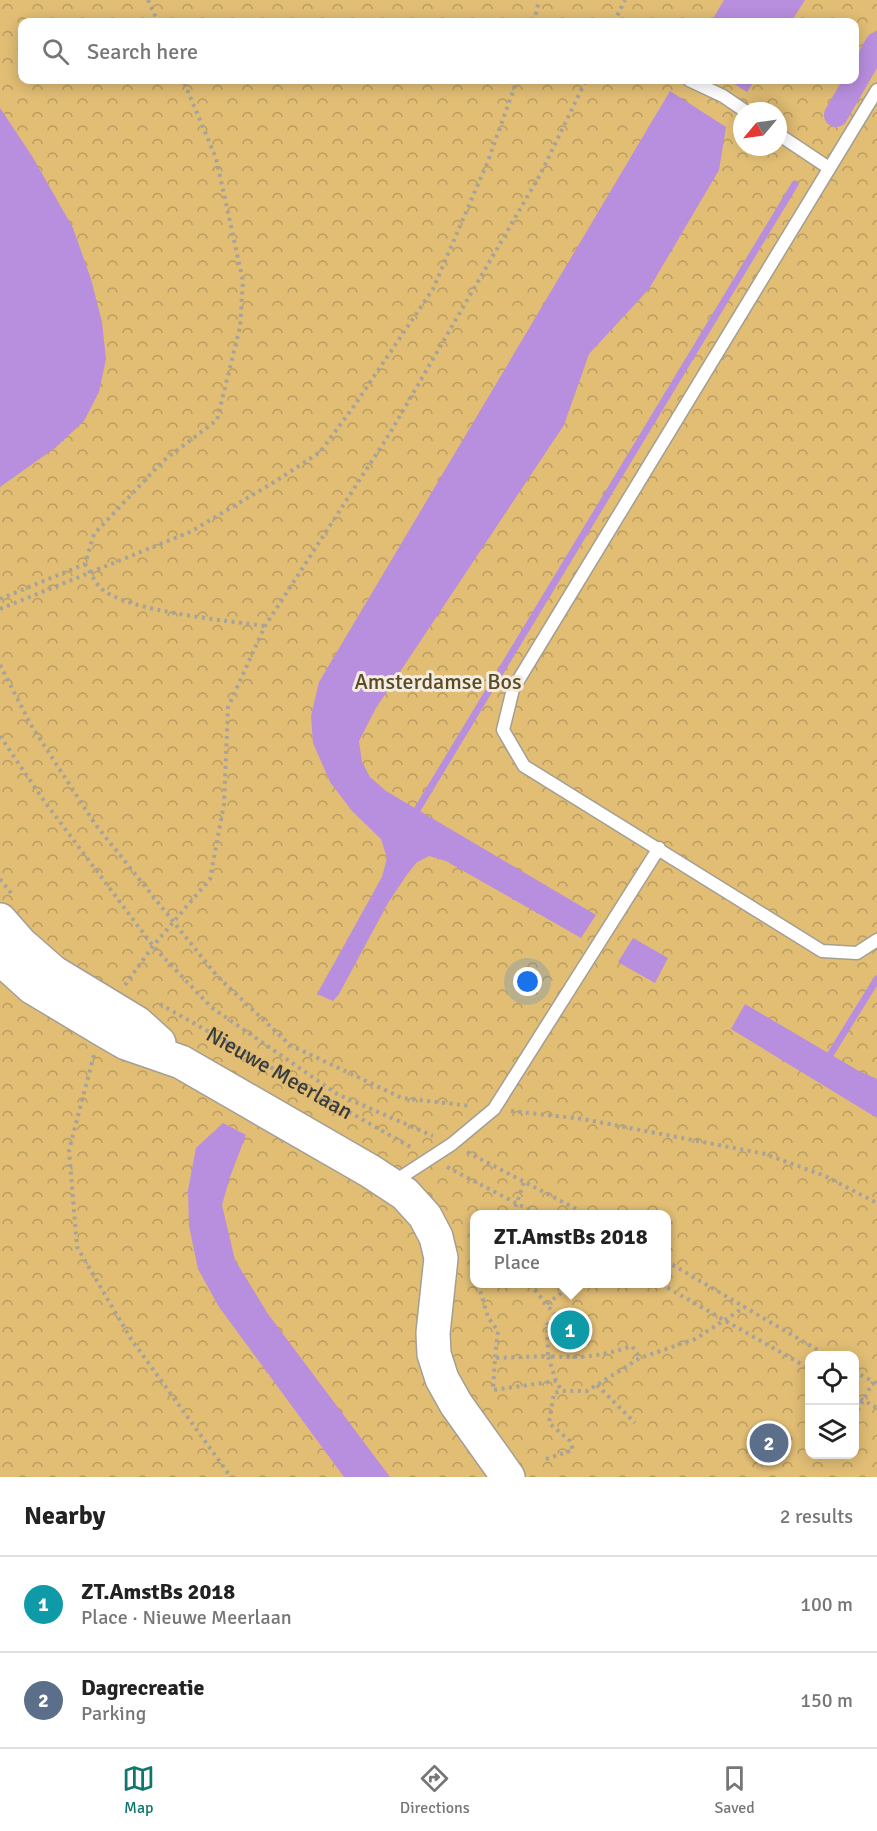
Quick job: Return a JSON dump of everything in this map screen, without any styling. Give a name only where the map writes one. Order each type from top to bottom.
[{"type":"street","name":"Nieuwe Meerlaan","points":[[0,920],[21,944],[53,972],[119,1003]]},
{"type":"street","name":"Nieuwe Meerlaan","points":[[0,958],[32,987],[119,1003]]},
{"type":"street","name":"Nieuwe Meerlaan","points":[[119,1003],[126,1043],[181,1062],[391,1184],[405,1194],[425,1216],[436,1237],[441,1258],[433,1333],[434,1354],[442,1379],[456,1404],[508,1477]]},
{"type":"lane","points":[[698,84],[733,103]]},
{"type":"lane","points":[[877,90],[513,689],[503,730],[524,766],[822,951],[857,953],[877,940]]},
{"type":"lane","points":[[787,140],[829,168]]},
{"type":"lane","points":[[391,1184],[452,1144],[494,1109],[659,848]]},
{"type":"path","points":[[148,0],[156,18]]},
{"type":"path","points":[[535,18],[539,0]]},
{"type":"path","points":[[616,18],[625,0]]},
{"type":"path","points":[[0,599],[84,564],[94,534],[163,461],[218,420],[240,327],[243,281],[216,158],[185,84]]},
{"type":"path","points":[[0,609],[190,532],[320,452],[433,289],[488,161],[516,84]]},
{"type":"path","points":[[231,1477],[131,1339],[77,1247],[69,1150],[119,1003],[153,946],[210,879],[224,804],[228,707],[265,626],[390,433],[541,173],[584,84]]},
{"type":"path","points":[[84,564],[100,588],[123,601],[173,612],[265,626]]},
{"type":"path","points":[[0,665],[31,725],[95,824],[217,976],[290,1045],[402,1098],[583,1119],[765,1154],[825,1176],[877,1203]]},
{"type":"path","points":[[0,736],[42,798],[153,946],[211,1007],[337,1094],[452,1144],[577,1210]]},
{"type":"path","name":"Nieuwe Meerlaan","points":[[155,1001],[431,1159],[527,1210]]},
{"type":"path","points":[[514,1210],[524,1182]]},
{"type":"path","points":[[671,1264],[820,1351]]},
{"type":"path","points":[[479,1288],[488,1317],[498,1331],[493,1390],[556,1381]]},
{"type":"path","points":[[533,1288],[557,1317],[547,1325],[548,1356],[556,1381],[562,1391]]},
{"type":"path","points":[[547,1304],[568,1288]]},
{"type":"path","points":[[668,1288],[805,1366]]},
{"type":"path","points":[[546,1459],[573,1450],[570,1441],[549,1423],[554,1394],[562,1391],[587,1391],[640,1358],[695,1339],[745,1307]]},
{"type":"path","points":[[495,1358],[548,1356],[566,1358],[607,1355],[632,1346],[640,1358]]},
{"type":"path","points":[[859,1373],[875,1383],[859,1408]]},
{"type":"path","points":[[597,1384],[635,1423]]},
{"type":"path","points":[[859,1398],[877,1408]]},
{"type":"green space","name":"Amsterdamse Bos","points":[[0,0],[877,0],[877,1477],[0,1477]]},
{"type":"shaded area","points":[[724,0],[805,0],[794,18],[713,18]]},
{"type":"shaded area","points":[[734,84],[752,84],[747,92]]},
{"type":"shaded area","points":[[670,91],[726,127],[719,170],[649,289],[589,354],[564,425],[376,708],[359,741],[362,762],[370,777],[386,791],[596,915],[581,938],[446,861],[429,856],[416,863],[388,903],[339,994],[333,1001],[317,994],[382,877],[387,858],[381,839],[352,811],[330,782],[313,743],[311,716],[319,682]]},
{"type":"shaded area","points":[[0,108],[32,156],[73,228],[91,279],[102,322],[106,359],[99,392],[84,421],[55,448],[0,487]]},
{"type":"shaded area","points":[[633,938],[668,958],[655,983],[618,962]]},
{"type":"shaded area","points":[[745,1004],[857,1070],[877,1079],[877,1118],[731,1029]]},
{"type":"shaded area","points":[[223,1123],[246,1135],[222,1205],[235,1260],[268,1314],[390,1477],[344,1477],[219,1307],[198,1269],[189,1226],[188,1190],[196,1148]]},
{"type":"waterway","points":[[859,75],[877,44]]},
{"type":"waterway","points":[[836,115],[854,84]]},
{"type":"waterway","points":[[417,810],[795,184]]},
{"type":"waterway","points":[[830,1055],[877,979]]},
{"type":"place","name":"ZT.AmstBs 2018","points":[[570,1330]]},
{"type":"place","name":"Dagrecreatie","points":[[769,1443]]}]
